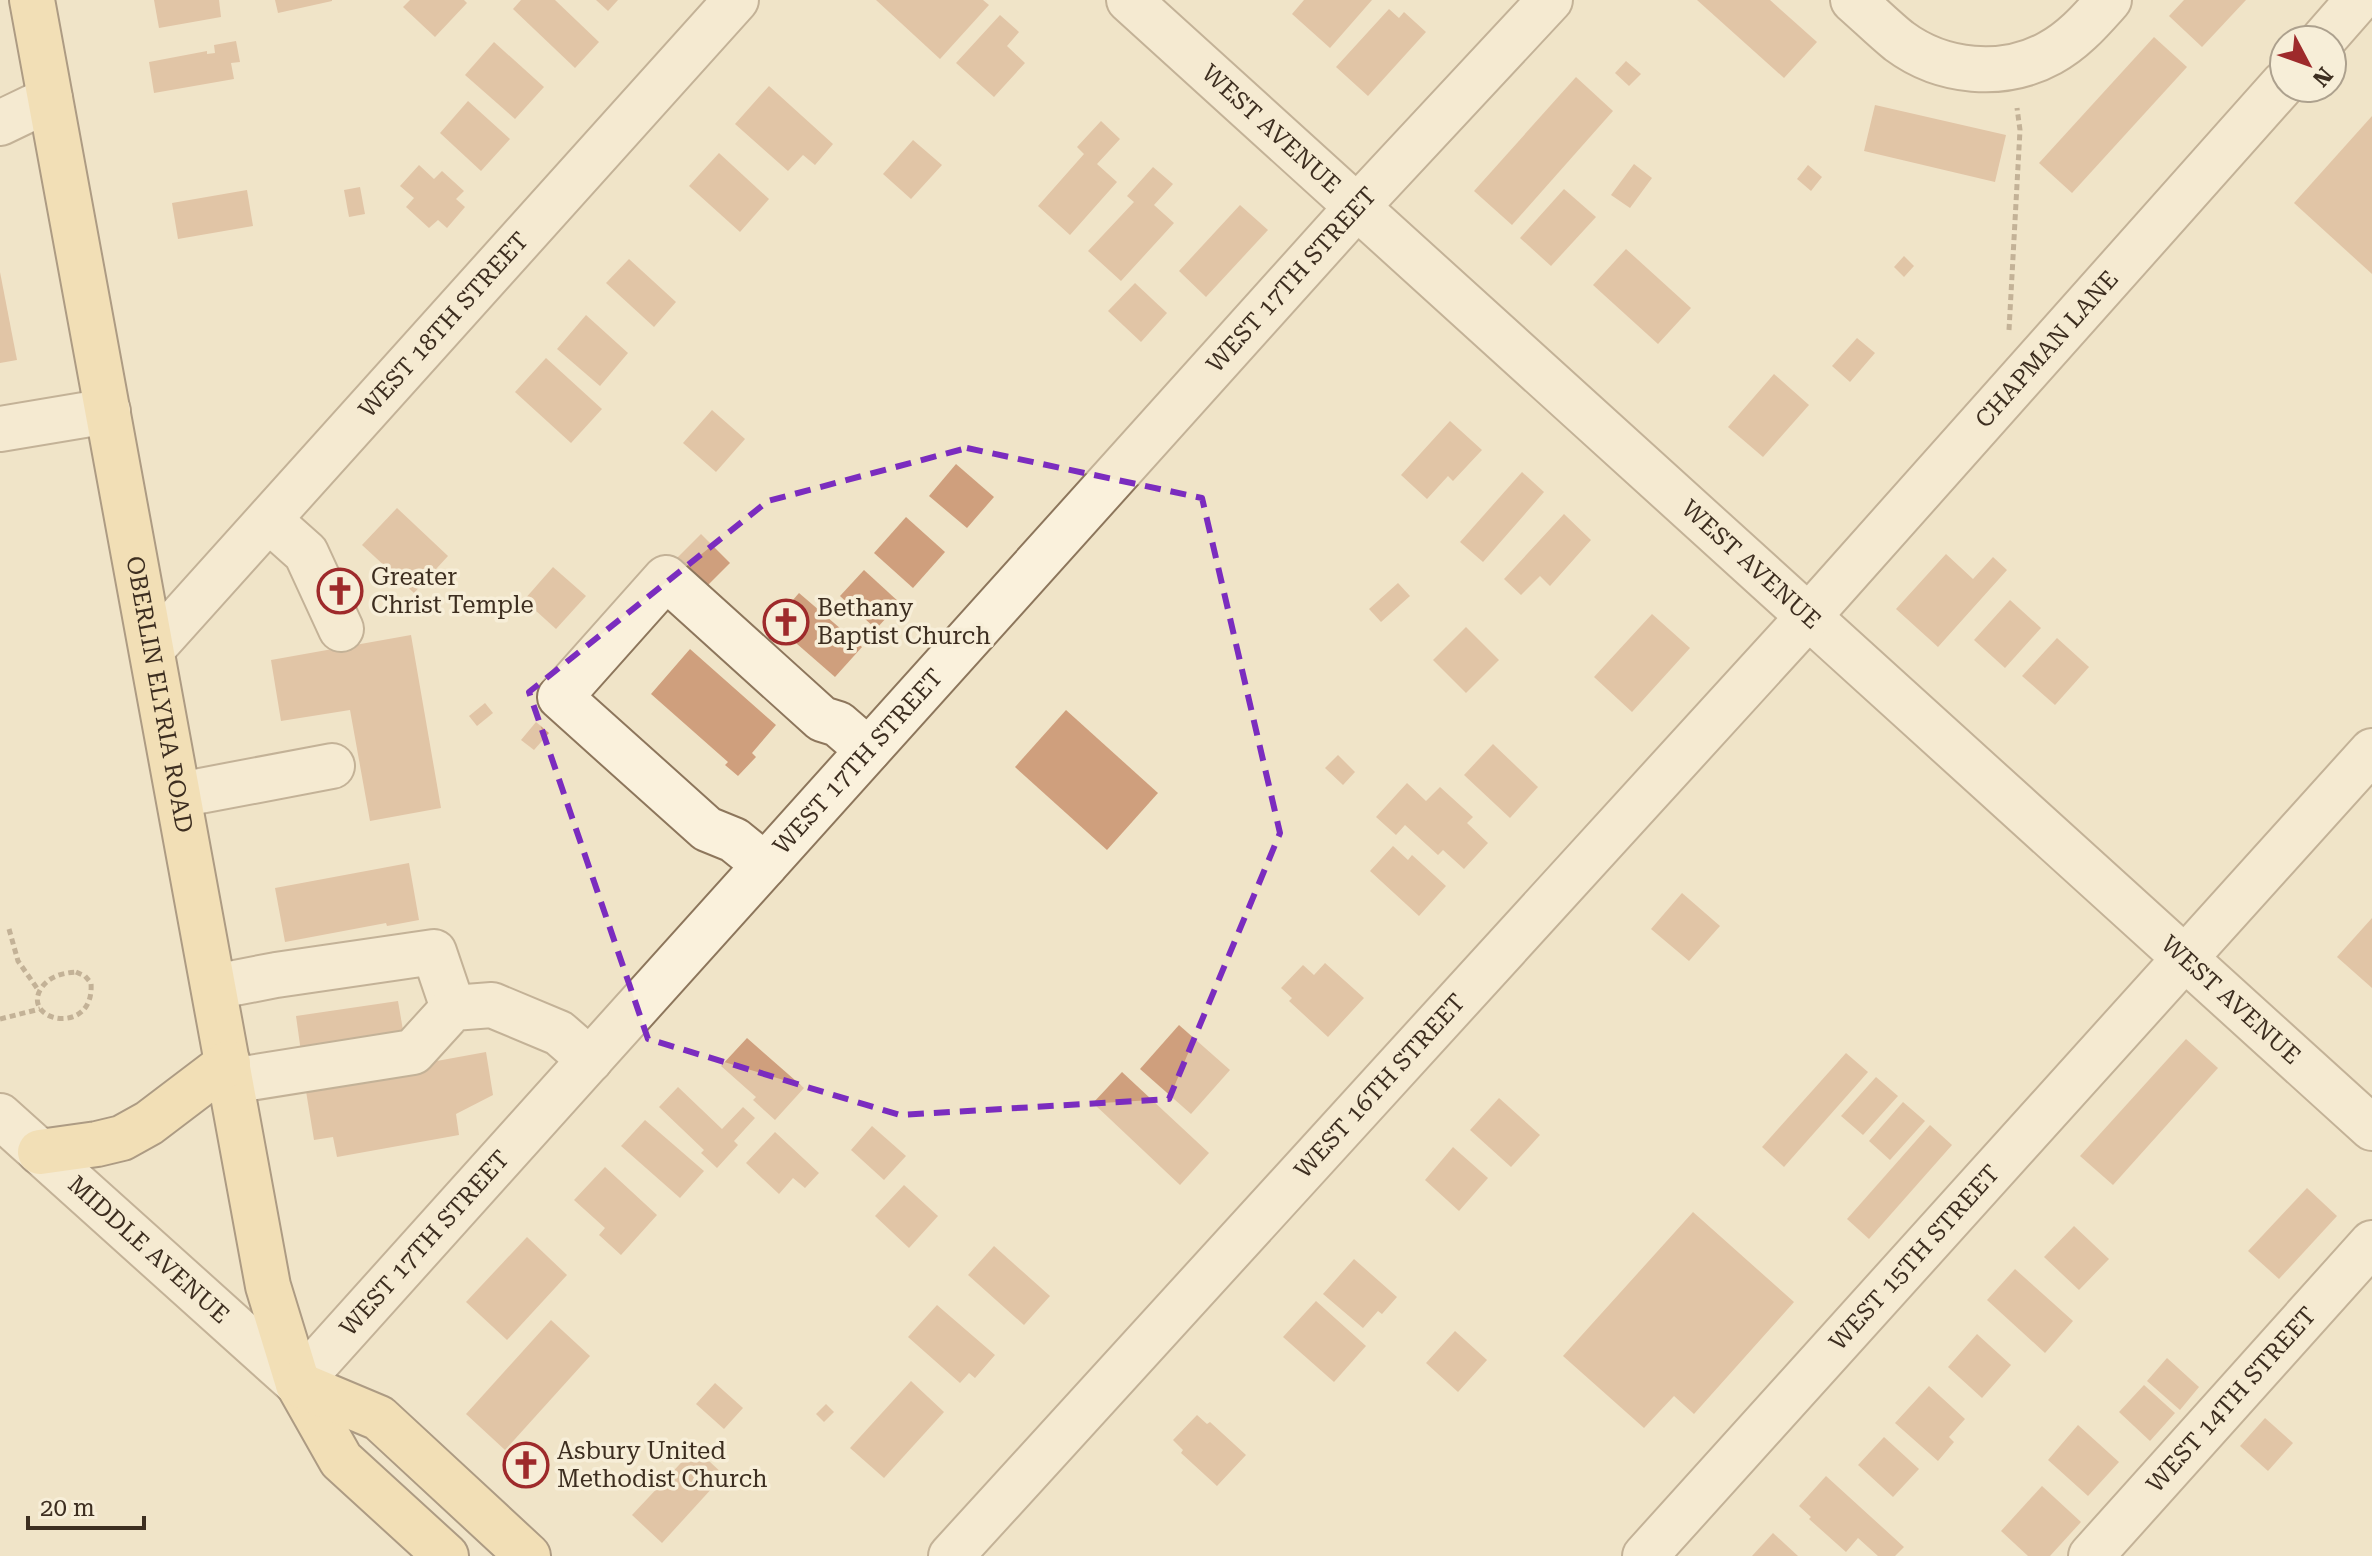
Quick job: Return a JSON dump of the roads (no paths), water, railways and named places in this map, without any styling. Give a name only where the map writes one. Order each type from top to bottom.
[{"type":"main road","name":"OBERLIN ELYRIA ROAD","points":[[32,0],[268,1286],[298,1384]]},
{"type":"main road","points":[[40,1152],[122,1138],[230,1072]]},
{"type":"main road","name":"MIDDLE AVENUE","points":[[298,1384],[341,1460],[446,1556]]},
{"type":"main road","name":"MIDDLE AVENUE","points":[[298,1384],[379,1418],[528,1556]]},
{"type":"street","name":"WEST 18TH STREET","points":[[152,649],[736,0]]},
{"type":"street","name":"WEST AVENUE","points":[[1129,0],[2372,1128]]},
{"type":"street","name":"WEST 17TH STREET","points":[[298,1384],[1357,207],[1550,0]]},
{"type":"street","points":[[1853,0],[1901,42],[1933,60],[1968,69],[1993,69],[2029,62],[2052,52],[2082,31],[2109,0]]},
{"type":"street","points":[[2337,24],[2358,0]]},
{"type":"street","points":[[0,95],[50,99]]},
{"type":"street","points":[[0,123],[50,99]]},
{"type":"street","name":"CHAPMAN LANE","points":[[1809,616],[2268,101]]},
{"type":"street","points":[[0,429],[108,411]]},
{"type":"street","points":[[269,520],[306,553],[341,629]]},
{"type":"street","points":[[765,865],[734,840],[707,829],[560,697],[666,578],[822,719],[838,724],[868,750]]},
{"type":"street","name":"WEST 16TH STREET","points":[[951,1556],[1809,616]]},
{"type":"street","name":"WEST 15TH STREET","points":[[1645,1556],[2372,751]]},
{"type":"street","points":[[179,795],[332,766]]},
{"type":"street","points":[[214,987],[434,952],[453,1008]]},
{"type":"street","points":[[230,1072],[413,1052],[453,1008],[492,1005],[559,1033],[590,1060]]},
{"type":"street","name":"MIDDLE AVENUE","points":[[0,1116],[298,1384]]},
{"type":"street","name":"WEST 14TH STREET","points":[[2091,1556],[2372,1243]]},
{"type":"place","name":"Greater Christ Temple","points":[[340,591]]},
{"type":"place","name":"Bethany Baptist Church","points":[[786,622]]},
{"type":"place","name":"Asbury United Methodist Church","points":[[526,1465]]}]
